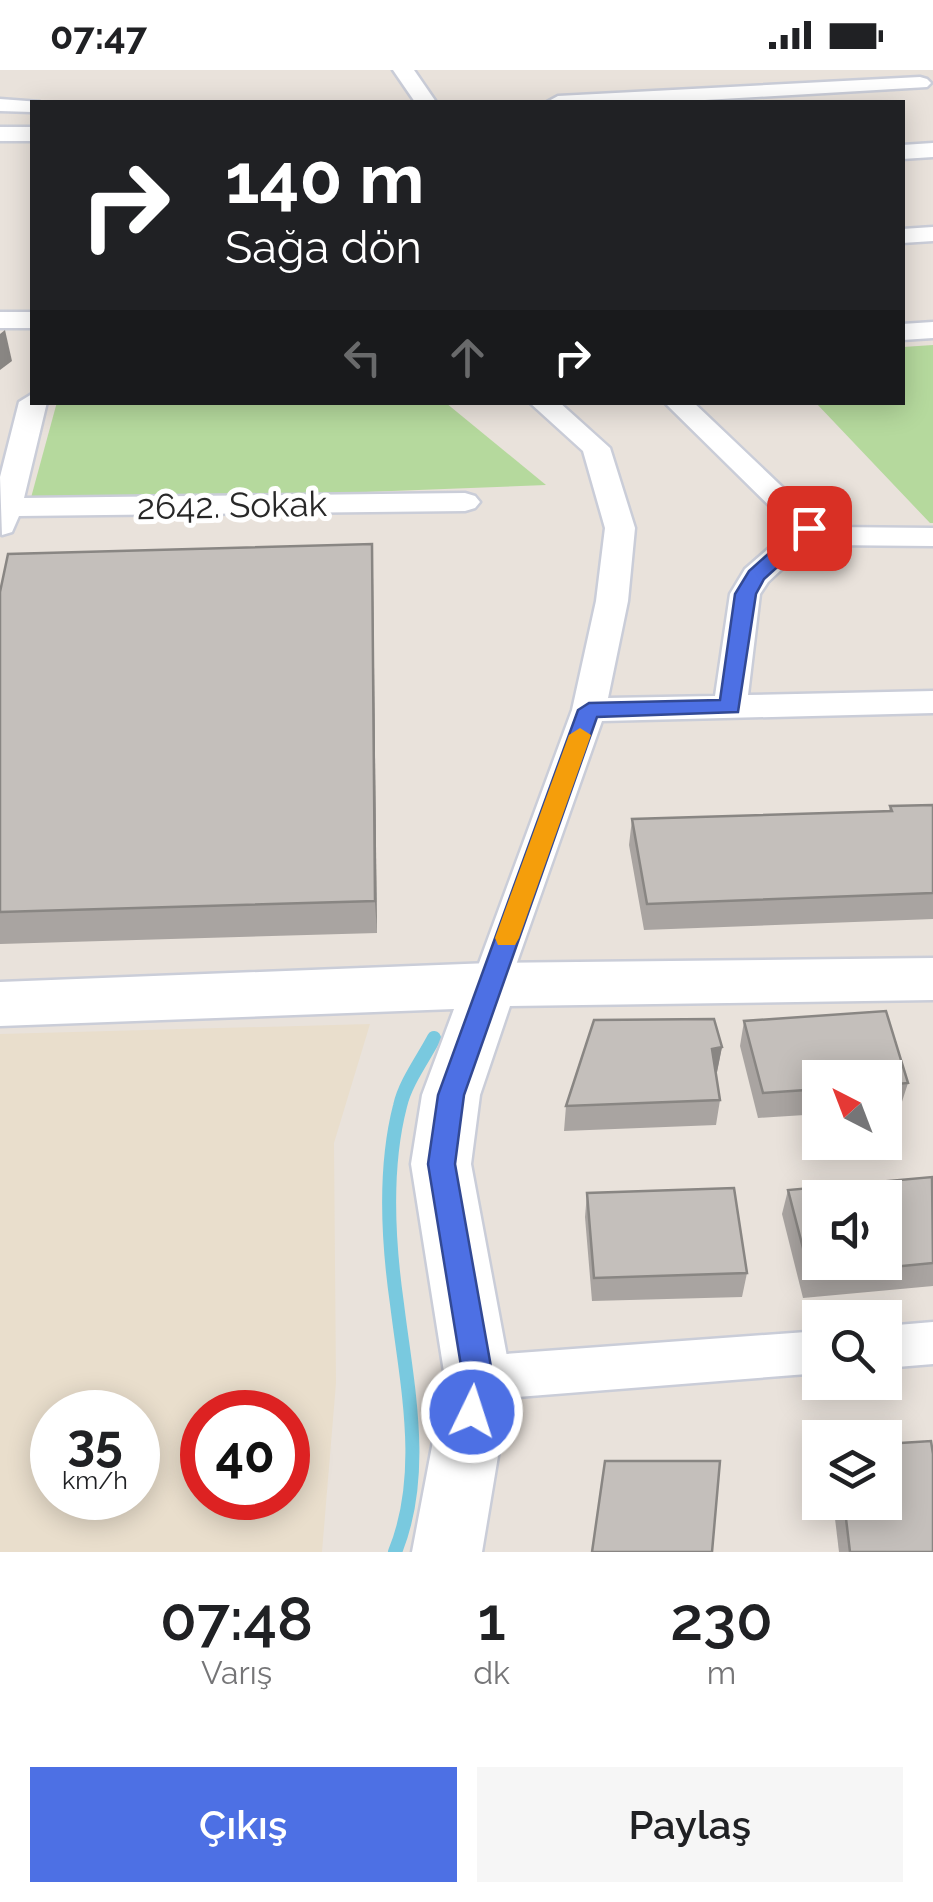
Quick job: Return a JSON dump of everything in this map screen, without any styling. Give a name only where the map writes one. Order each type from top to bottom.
[{"type":"street","points":[[403,70],[425,100]]},
{"type":"street","points":[[601,100],[921,85]]},
{"type":"street","points":[[0,104],[30,106]]},
{"type":"street","points":[[0,134],[30,134]]},
{"type":"street","points":[[905,152],[933,150]]},
{"type":"street","points":[[905,236],[933,234]]},
{"type":"street","points":[[0,320],[30,320]]},
{"type":"street","points":[[905,332],[933,330]]},
{"type":"street","points":[[2,515],[32,405]]},
{"type":"street","points":[[447,1552],[478,1378],[441,1164],[451,1095],[589,710],[612,601],[620,528],[596,448],[546,405]]},
{"type":"street","points":[[680,405],[809,528],[825,536],[933,537]]},
{"type":"street","name":"2642. Sokak","points":[[2,515],[465,502]]},
{"type":"street","points":[[730,707],[746,594],[756,576],[809,528]]},
{"type":"street","points":[[589,710],[933,702]]},
{"type":"street","points":[[0,1004],[490,985],[933,980]]},
{"type":"street","points":[[902,1346],[933,1344]]},
{"type":"street","points":[[478,1378],[802,1353]]},
{"type":"shaded area","points":[[370,1024],[334,1143],[336,1383],[322,1552],[0,1552],[0,1034]]},
{"type":"green space","points":[[933,345],[933,523],[818,405],[905,405],[905,347]]},
{"type":"green space","points":[[56,405],[448,405],[546,485],[29,505]]},
{"type":"building","points":[[372,544],[375,901],[0,912],[0,592],[8,554]]},
{"type":"building","points":[[933,805],[933,893],[647,904],[632,819],[892,811],[890,806]]},
{"type":"building","points":[[886,1011],[901,1060],[802,1060],[802,1090],[763,1093],[744,1021]]},
{"type":"building","points":[[714,1019],[722,1047],[712,1049],[720,1100],[566,1106],[594,1020]]},
{"type":"building","points":[[932,1177],[933,1263],[902,1266],[902,1180],[899,1180]]},
{"type":"building","points":[[734,1188],[747,1273],[594,1278],[587,1193]]},
{"type":"building","points":[[802,1189],[802,1244],[788,1190]]},
{"type":"building","points":[[931,1441],[933,1552],[850,1552],[846,1520],[902,1520],[902,1443]]},
{"type":"building","points":[[605,1461],[720,1461],[712,1552],[592,1552]]},
{"type":"waterway","points":[[395,1552],[410,1491],[412,1429],[391,1255],[392,1154],[402,1097],[434,1038]]},
{"type":"slow traffic","points":[[507,938],[580,735]]},
{"type":"route","points":[[472,1412],[478,1378],[441,1164],[451,1095],[589,710],[730,707],[746,594],[756,576],[809,528]]}]
